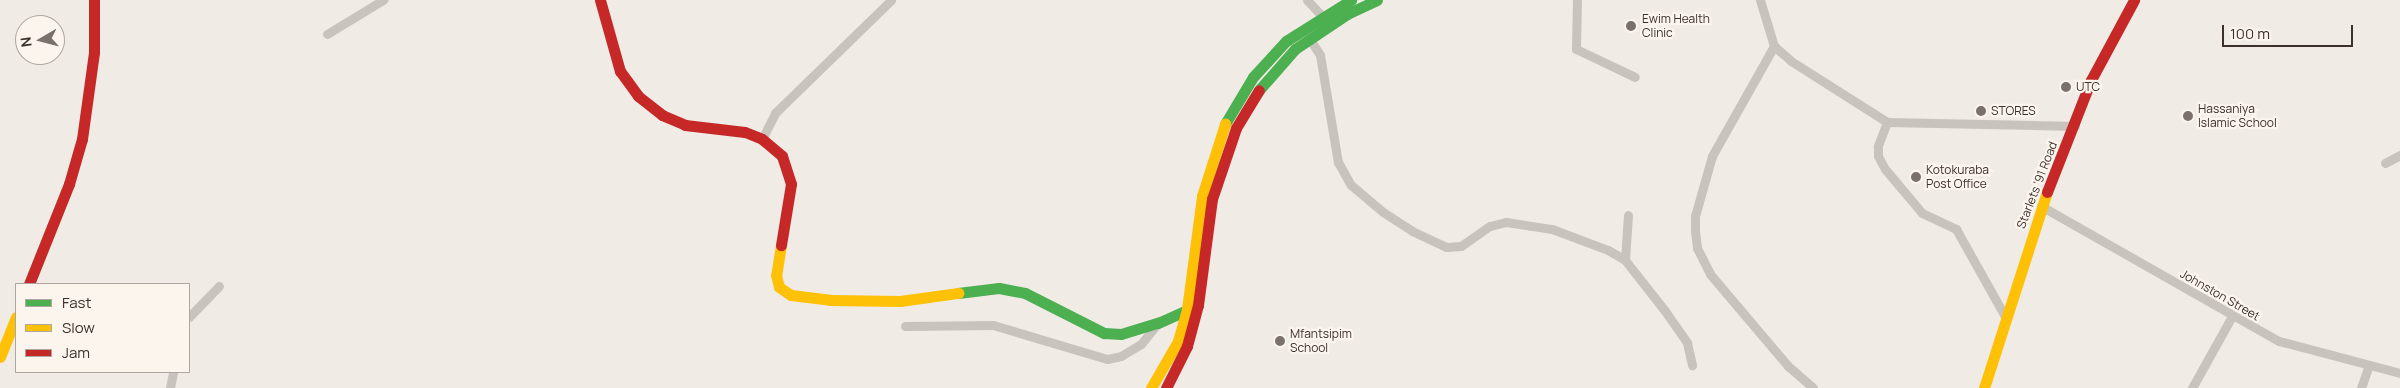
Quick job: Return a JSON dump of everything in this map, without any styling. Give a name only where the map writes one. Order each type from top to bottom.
[{"type":"main road","points":[[29,283],[70,184],[82,140],[94,52],[94,0]]},
{"type":"main road","points":[[600,0],[620,71],[638,96],[662,115],[685,125],[746,132],[762,139],[782,156],[790,172],[791,184],[776,275],[779,287],[791,295],[830,300],[900,300],[999,288],[1025,293],[1057,306],[1104,333],[1122,334],[1158,323],[1192,307]]},
{"type":"main road","points":[[1166,388],[1187,346],[1202,196],[1225,123],[1244,90],[1274,53],[1301,29],[1351,0]]},
{"type":"main road","points":[[1151,388],[1178,341],[1192,307],[1212,199],[1230,142],[1261,86],[1309,38],[1377,0]]},
{"type":"main road","name":"Starlets '91 Road","points":[[1984,388],[2041,206],[2075,126],[2091,80],[2134,0]]},
{"type":"main road","points":[[0,358],[15,320]]},
{"type":"street","points":[[327,34],[384,0]]},
{"type":"street","points":[[762,139],[775,113],[891,0]]},
{"type":"street","points":[[1307,0],[1322,16]]},
{"type":"street","points":[[1577,0],[1576,49],[1635,77]]},
{"type":"street","points":[[1760,0],[1774,46],[1791,61],[1887,122],[2075,126]]},
{"type":"street","points":[[1309,38],[1320,55],[1338,162],[1351,185],[1383,212],[1412,231],[1447,247],[1461,246],[1490,226],[1506,222],[1552,229],[1581,238],[1625,260],[1682,336],[1692,365]]},
{"type":"street","points":[[1774,46],[1712,156],[1695,216],[1695,231],[1697,248],[1710,274],[1788,366],[1813,388]]},
{"type":"street","points":[[1887,122],[1878,146],[1878,156],[1885,169],[1922,213],[1956,230],[2006,318]]},
{"type":"street","points":[[2384,163],[2400,155]]},
{"type":"street","name":"Johnston Street","points":[[2041,206],[2279,341],[2400,373]]},
{"type":"street","points":[[1625,260],[1628,215]]},
{"type":"street","points":[[190,316],[219,286]]},
{"type":"street","points":[[2192,388],[2232,316]]},
{"type":"street","points":[[905,326],[993,325],[1107,359],[1121,356],[1141,344],[1158,323]]},
{"type":"street","points":[[2361,388],[2369,365]]},
{"type":"street","points":[[170,388],[172,373]]},
{"type":"traffic: fast","points":[[1225,124],[1253,77],[1286,41],[1351,0]]},
{"type":"traffic: fast","points":[[1259,90],[1295,49],[1347,14],[1377,0]]},
{"type":"traffic: fast","points":[[958,293],[999,288],[1025,293],[1104,333],[1121,334],[1158,323],[1198,305]]},
{"type":"traffic: slow","points":[[1151,388],[1178,341],[1187,309],[1202,196],[1225,124]]},
{"type":"traffic: slow","points":[[1984,388],[2047,192]]},
{"type":"traffic: slow","points":[[781,245],[776,275],[779,287],[791,295],[830,300],[900,301],[958,293]]},
{"type":"traffic: slow","points":[[0,357],[15,320]]},
{"type":"traffic: jam","points":[[29,283],[69,184],[82,139],[94,52],[94,0]]},
{"type":"traffic: jam","points":[[600,0],[620,71],[638,96],[662,115],[685,125],[745,132],[762,139],[782,156],[791,184],[781,245]]},
{"type":"traffic: jam","points":[[2047,192],[2091,80],[2134,0]]},
{"type":"traffic: jam","points":[[1166,388],[1187,346],[1198,305],[1212,199],[1236,128],[1259,90]]},
{"type":"place","name":"Ewim Health Clinic","points":[[1631,26]]},
{"type":"place","name":"UTC","points":[[2066,87]]},
{"type":"place","name":"STORES","points":[[1981,111]]},
{"type":"place","name":"Hassaniya Islamic School","points":[[2188,116]]},
{"type":"place","name":"Kotokuraba Post Office","points":[[1916,177]]},
{"type":"place","name":"Mfantsipim School","points":[[1280,341]]}]
